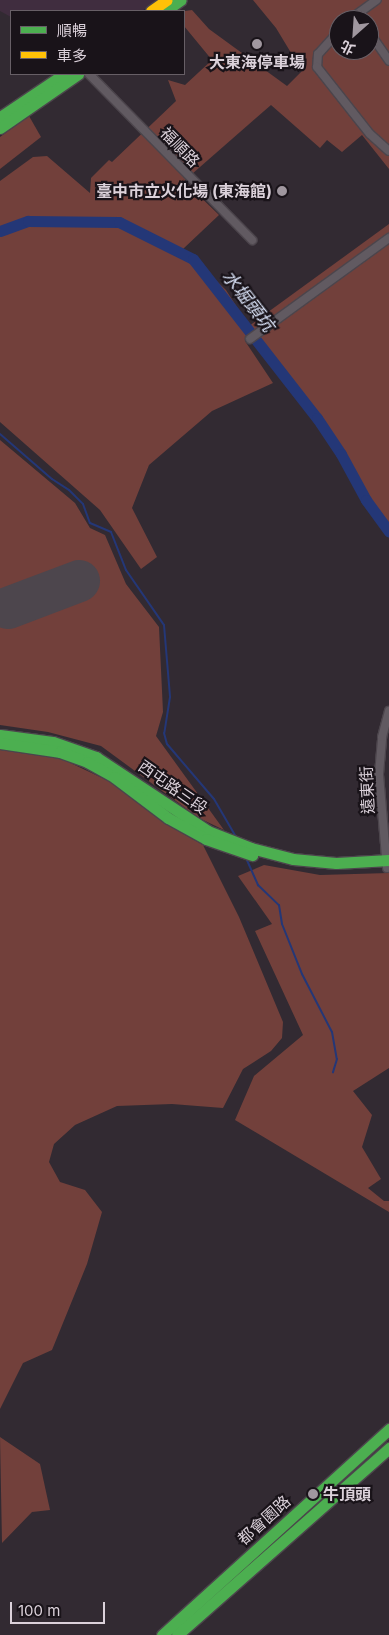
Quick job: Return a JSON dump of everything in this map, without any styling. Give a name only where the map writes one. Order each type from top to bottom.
[{"type":"street","points":[[152,10],[167,0]]},
{"type":"street","points":[[166,10],[181,0]]},
{"type":"street","points":[[366,10],[377,0]]},
{"type":"street","points":[[329,42],[318,54],[317,67],[370,134],[389,151]]},
{"type":"street","points":[[379,46],[389,61]]},
{"type":"street","points":[[0,117],[63,75]]},
{"type":"street","points":[[0,128],[77,75]]},
{"type":"street","name":"福順路","points":[[90,75],[252,240]]},
{"type":"street","points":[[250,339],[389,238]]},
{"type":"street","name":"遠東街","points":[[388,864],[379,774],[382,737],[389,711]]},
{"type":"street","name":"西屯路三段","points":[[0,735],[53,742],[96,757],[135,780],[174,810],[208,831],[251,848],[293,859],[336,864],[388,864]]},
{"type":"street","name":"西屯路三段","points":[[0,743],[60,752],[87,762],[114,776],[168,818],[206,840],[233,850],[322,869],[388,864]]},
{"type":"street","name":"都會園路","points":[[162,1635],[389,1429]]},
{"type":"street","name":"都會園路","points":[[177,1635],[389,1448]]},
{"type":"shaded area","points":[[0,0],[156,0],[143,10],[10,10],[10,16],[0,11]]},
{"type":"shaded area","points":[[253,0],[389,0],[389,169],[362,135],[342,152],[327,140],[320,148],[271,105],[184,181],[219,215],[183,249],[226,290],[249,326],[389,224],[389,526],[367,499],[343,453],[318,417],[249,327],[245,341],[273,383],[212,411],[149,465],[132,508],[157,557],[141,569],[100,510],[0,422],[0,181],[33,157],[47,156],[90,193],[91,178],[109,160],[112,162],[176,101],[168,80],[185,85],[212,60],[185,27],[185,11],[192,10],[209,29],[287,86],[302,71],[276,28]]},
{"type":"shaded area","points":[[29,116],[41,137],[0,169],[0,137]]},
{"type":"shaded area","points":[[0,440],[75,503],[90,528],[105,535],[126,584],[159,627],[163,712],[156,736],[224,830],[199,818],[101,746],[48,732],[0,725]]},
{"type":"shaded area","points":[[0,749],[62,759],[115,784],[173,828],[203,845],[239,917],[283,1022],[282,1038],[271,1051],[243,1069],[223,1108],[172,1104],[117,1106],[75,1125],[54,1144],[49,1162],[60,1182],[85,1190],[102,1212],[87,1264],[52,1350],[23,1363],[0,1409]]},
{"type":"shaded area","points":[[264,865],[320,875],[389,873],[389,1068],[353,1091],[372,1115],[362,1147],[381,1179],[368,1188],[384,1201],[389,1201],[389,1212],[235,1120],[254,1076],[303,1035],[255,931],[272,924],[238,876]]},
{"type":"shaded area","points":[[0,1437],[40,1464],[50,1510],[32,1512],[2,1543]]},
{"type":"waterway","name":"水堀頭坑","points":[[0,231],[28,221],[119,222],[193,259],[317,418],[341,454],[366,500],[389,532]]},
{"type":"waterway","points":[[0,434],[52,479],[69,490],[83,504],[90,523],[111,532],[126,570],[164,625],[170,697],[164,733],[167,744],[214,799],[236,837]]},
{"type":"waterway","points":[[246,858],[258,885],[279,905],[282,924],[302,974],[332,1032],[337,1059],[333,1072]]},
{"type":"runway","points":[[8,608],[79,581]]},
{"type":"traffic: fast","points":[[166,10],[181,0]]},
{"type":"traffic: fast","points":[[0,117],[63,75]]},
{"type":"traffic: fast","points":[[0,128],[77,75]]},
{"type":"traffic: fast","points":[[0,735],[53,742],[96,757],[208,831],[251,848],[293,859],[336,863],[389,860]]},
{"type":"traffic: fast","points":[[0,743],[60,752],[87,762],[114,777],[168,818],[206,839],[252,855]]},
{"type":"traffic: fast","points":[[162,1635],[389,1429]]},
{"type":"traffic: fast","points":[[177,1635],[389,1448]]},
{"type":"traffic: slow","points":[[152,10],[167,0]]},
{"type":"place","name":"大東海停車場","points":[[257,44]]},
{"type":"place","name":"臺中市立火化場 (東海館)","points":[[282,191]]},
{"type":"place","name":"牛頂頭","points":[[313,1494]]}]
